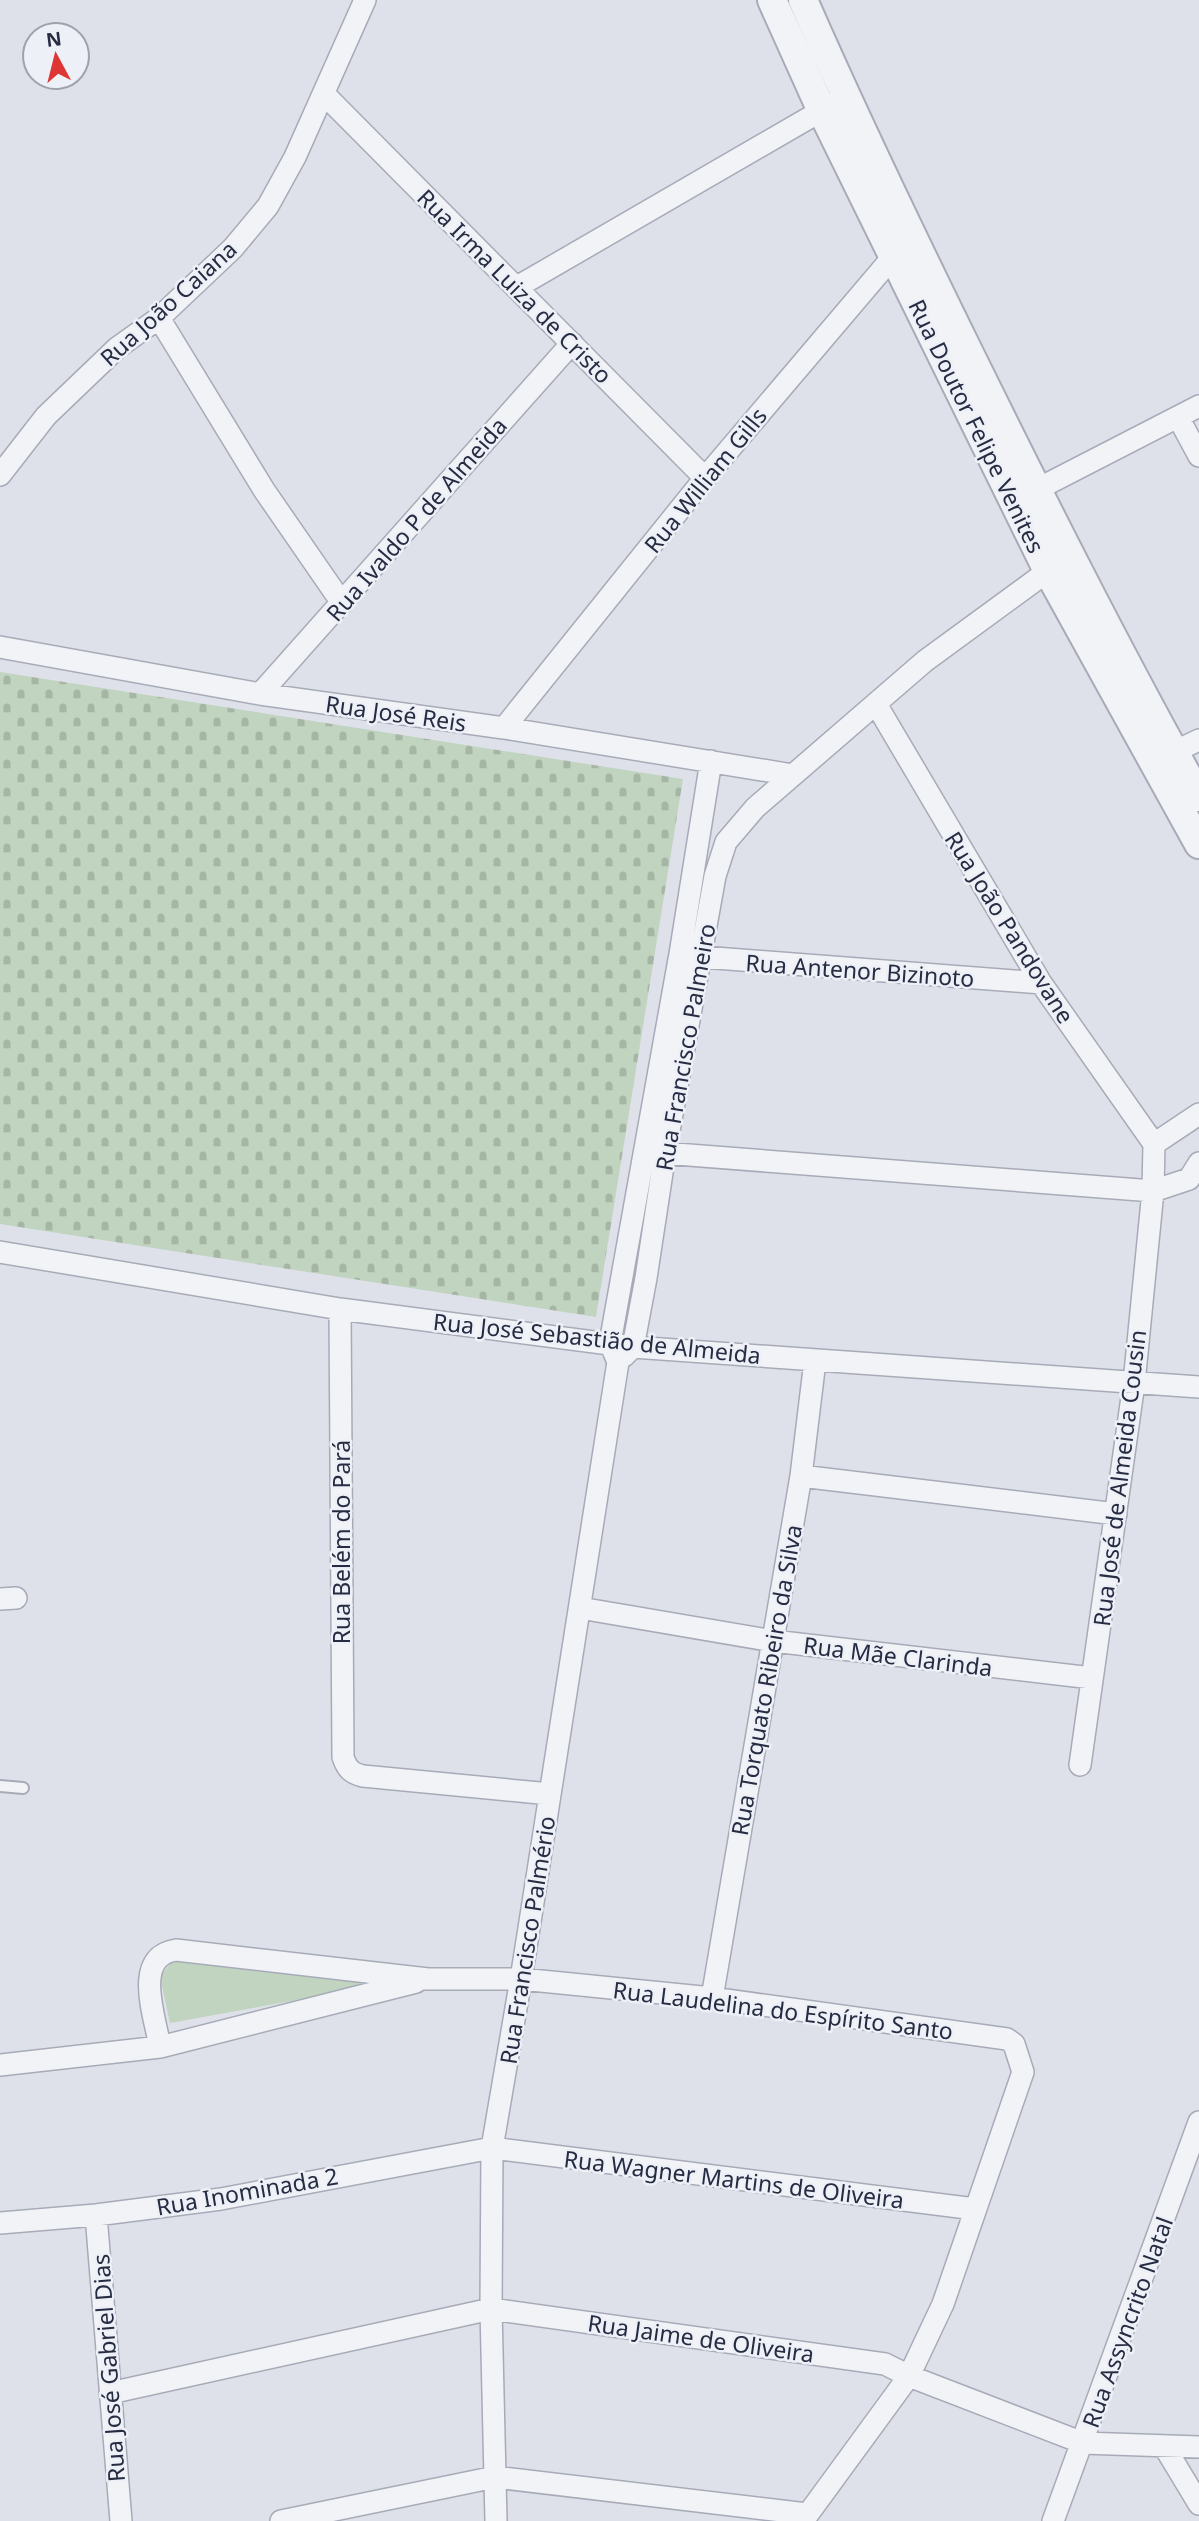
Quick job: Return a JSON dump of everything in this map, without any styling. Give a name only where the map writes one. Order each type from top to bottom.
[{"type":"street","name":"Rua João Caiana","points":[[0,475],[47,416],[117,348],[159,318],[233,248],[268,206],[295,157],[365,0]]},
{"type":"street","name":"Rua Doutor Felipe Venites","points":[[772,0],[833,104],[1025,495],[1164,756],[1199,844]]},
{"type":"street","name":"Rua Doutor Felipe Venites","points":[[803,0],[833,104]]},
{"type":"street","name":"Rua Irma Luiza de Cristo","points":[[324,94],[705,478]]},
{"type":"street","points":[[517,287],[833,104]]},
{"type":"street","name":"Rua William Gills","points":[[505,728],[705,478],[902,246]]},
{"type":"street","points":[[159,318],[264,490],[342,603]]},
{"type":"street","name":"Rua Ivaldo P de Almeida","points":[[260,694],[572,343]]},
{"type":"street","points":[[1025,495],[1199,407]]},
{"type":"street","points":[[1178,416],[1199,456]]},
{"type":"street","name":"Rua Doutor Felipe Venites","points":[[1025,495],[1048,571],[1164,756],[1199,797]]},
{"type":"street","name":"Rua Francisco Palmeiro","points":[[690,956],[726,842],[755,808],[925,661],[1048,571]]},
{"type":"street","name":"Rua José Reis","points":[[0,647],[260,694],[505,728],[793,775]]},
{"type":"street","name":"Rua João Pandovane","points":[[876,704],[1041,983],[1154,1144]]},
{"type":"street","points":[[1164,756],[1199,740]]},
{"type":"street","name":"Rua Francisco Palmeiro","points":[[614,1353],[655,1153],[690,956],[699,835],[711,761]]},
{"type":"street","points":[[699,835],[726,842]]},
{"type":"street","name":"Rua Antenor Bizinoto","points":[[690,956],[1041,983]]},
{"type":"street","points":[[1154,1144],[1199,1114]]},
{"type":"street","name":"Rua José de Almeida Cousin","points":[[1080,1765],[1134,1383],[1153,1191],[1154,1144]]},
{"type":"street","points":[[655,1153],[1153,1191],[1189,1179],[1199,1163]]},
{"type":"street","name":"Rua Francisco Palmeiro","points":[[633,1347],[646,1278],[655,1153]]},
{"type":"street","name":"Rua José Sebastião de Almeida","points":[[0,1252],[614,1353],[633,1347],[1199,1387]]},
{"type":"street","name":"Rua Belém do Pará","points":[[340,1309],[343,1758],[352,1773],[363,1776],[550,1794]]},
{"type":"street","name":"Rua Francisco Palmério","points":[[496,2521],[491,2309],[492,2148],[580,1608],[614,1353]]},
{"type":"street","name":"Rua Torquato Ribeiro da Silva","points":[[712,1998],[801,1476],[816,1361]]},
{"type":"street","points":[[801,1476],[1116,1514]]},
{"type":"street","name":"Rua Mãe Clarinda","points":[[580,1608],[773,1641],[1092,1678]]},
{"type":"street","points":[[160,2046],[149,1982],[151,1965],[166,1952],[176,1950],[428,1979]]},
{"type":"street","points":[[0,2065],[160,2046],[428,1979]]},
{"type":"street","name":"Rua Laudelina do Espírito Santo","points":[[428,1979],[521,1979],[712,1998],[1007,2039],[1014,2044],[1023,2072],[975,2209]]},
{"type":"street","name":"Rua Assyncrito Natal","points":[[1053,2521],[1199,2122]]},
{"type":"street","name":"Rua Wagner Martins de Oliveira","points":[[492,2148],[975,2209]]},
{"type":"street","name":"Rua Inominada 2","points":[[0,2223],[96,2215],[221,2199],[492,2148]]},
{"type":"street","points":[[281,2521],[495,2477],[805,2518],[909,2376],[943,2304],[975,2209]]},
{"type":"street","name":"Rua José Gabriel Dias","points":[[96,2215],[121,2521]]},
{"type":"street","points":[[110,2393],[491,2309]]},
{"type":"street","name":"Rua Jaime de Oliveira","points":[[491,2309],[885,2364],[909,2376],[1083,2443],[1199,2447]]},
{"type":"street","points":[[1164,2446],[1199,2504]]},
{"type":"lane","points":[[0,1786],[23,1788]]},
{"type":"green space","points":[[0,672],[683,779],[596,1317],[0,1224]]},
{"type":"green space","points":[[173,1960],[388,1979],[375,1986],[170,2023],[160,1977]]}]
